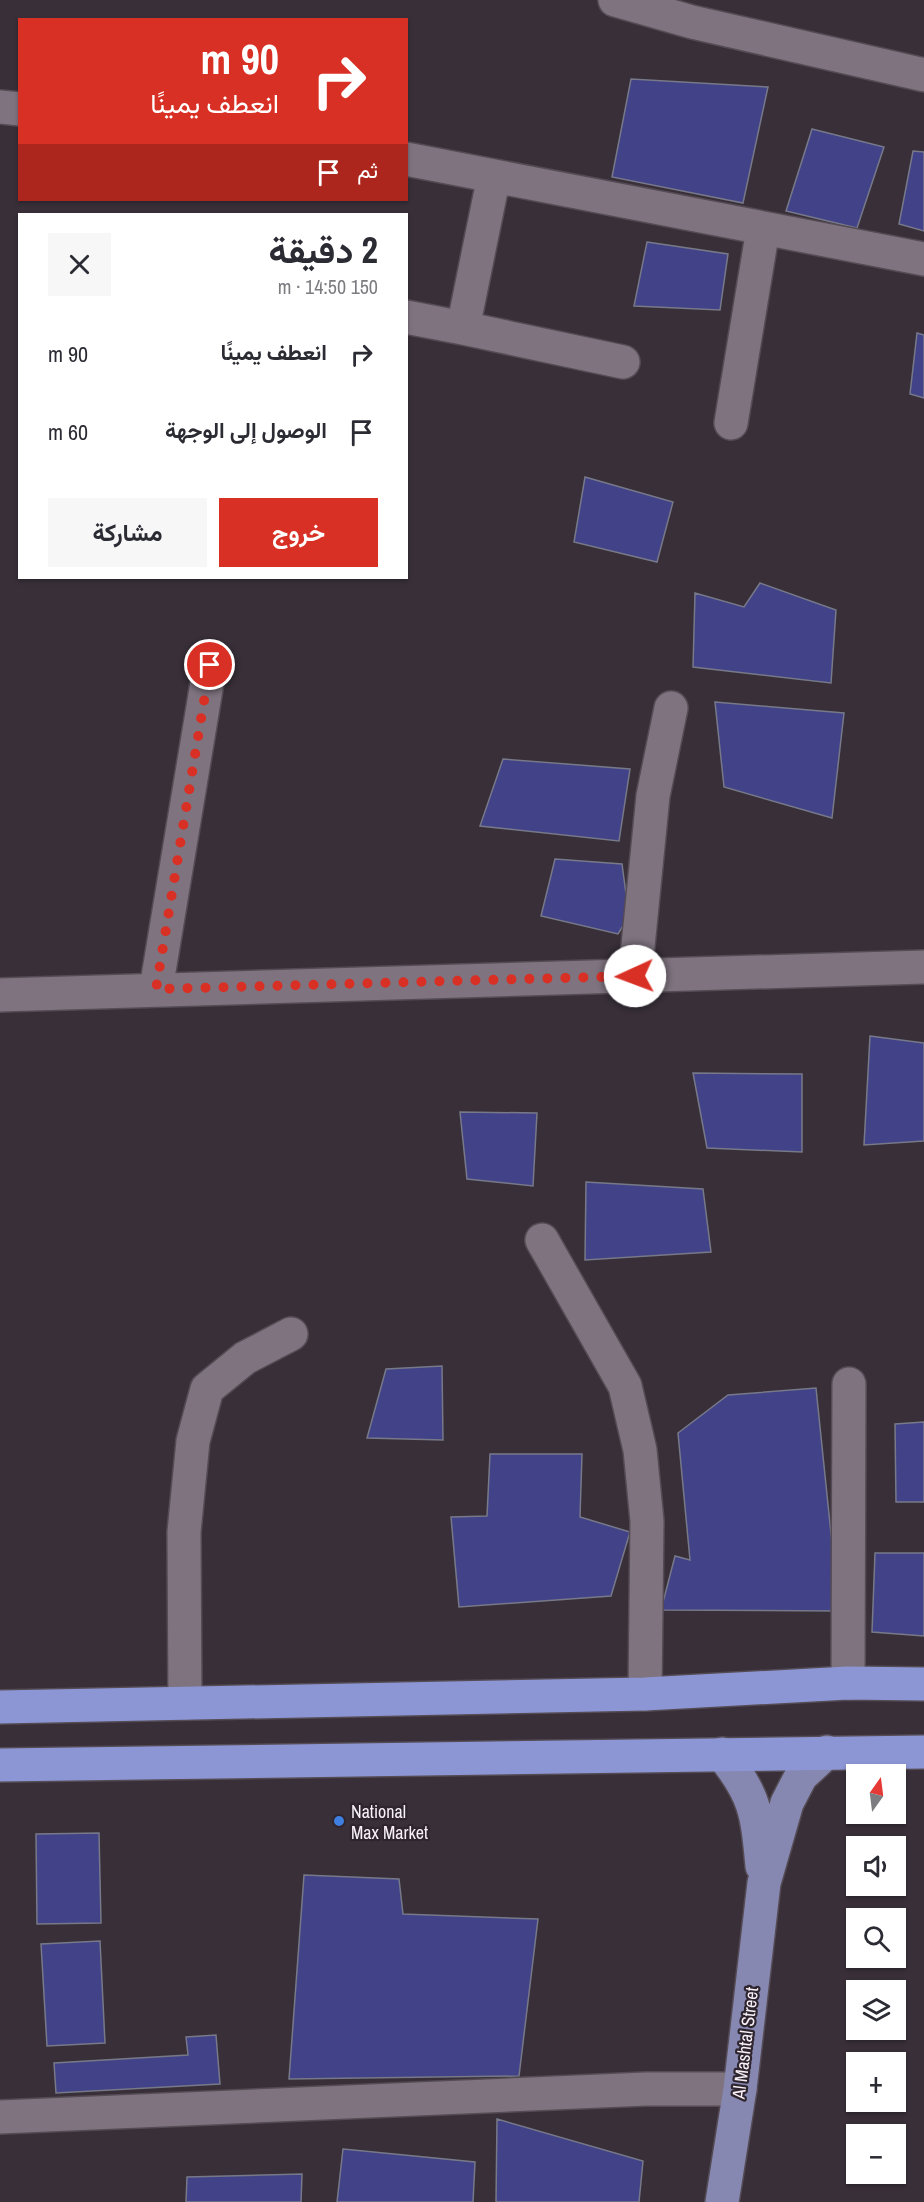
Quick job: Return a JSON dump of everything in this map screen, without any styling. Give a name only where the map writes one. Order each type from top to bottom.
[{"type":"highway","points":[[0,1707],[645,1694],[848,1683],[924,1684]]},
{"type":"highway","points":[[0,1765],[924,1752]]},
{"type":"main road","name":"Al Mashtal Street","points":[[722,2202],[740,2089],[764,1883],[787,1803],[801,1776],[827,1752]]},
{"type":"main road","name":"Al Mashtal Street","points":[[722,1754],[741,1778],[756,1810],[764,1883]]},
{"type":"street","points":[[615,0],[692,22],[924,75]]},
{"type":"street","points":[[0,107],[18,109]]},
{"type":"street","points":[[408,159],[924,260]]},
{"type":"street","points":[[463,328],[494,176]]},
{"type":"street","points":[[731,423],[763,228]]},
{"type":"street","points":[[408,317],[623,362]]},
{"type":"street","points":[[156,989],[210,665]]},
{"type":"street","points":[[635,976],[653,796],[671,708]]},
{"type":"street","points":[[0,995],[924,968]]},
{"type":"street","points":[[542,1240],[625,1386],[640,1450],[647,1521],[645,1694]]},
{"type":"street","points":[[185,1703],[184,1532],[193,1441],[207,1389],[245,1358],[291,1334]]},
{"type":"street","points":[[848,1683],[849,1384]]},
{"type":"street","points":[[0,2117],[646,2089],[740,2089]]},
{"type":"building","points":[[631,79],[768,87],[743,203],[612,177]]},
{"type":"building","points":[[812,129],[884,147],[857,228],[786,211]]},
{"type":"building","points":[[913,151],[924,152],[924,231],[899,224]]},
{"type":"building","points":[[647,242],[728,254],[720,310],[634,306]]},
{"type":"building","points":[[917,333],[924,335],[924,398],[910,394]]},
{"type":"building","points":[[585,477],[673,502],[657,562],[574,542]]},
{"type":"building","points":[[760,583],[836,610],[831,683],[693,667],[695,593],[744,607]]},
{"type":"building","points":[[715,702],[844,713],[832,818],[724,787]]},
{"type":"building","points":[[503,759],[630,769],[619,841],[480,826]]},
{"type":"building","points":[[555,859],[622,864],[629,916],[618,934],[541,916]]},
{"type":"building","points":[[870,1036],[924,1043],[924,1141],[864,1145]]},
{"type":"building","points":[[693,1073],[802,1074],[802,1152],[707,1148]]},
{"type":"building","points":[[460,1112],[537,1113],[533,1186],[467,1179]]},
{"type":"building","points":[[586,1182],[703,1189],[711,1252],[585,1260]]},
{"type":"building","points":[[442,1366],[443,1440],[367,1438],[386,1369]]},
{"type":"building","points":[[816,1388],[839,1611],[661,1610],[675,1556],[690,1560],[678,1433],[728,1395]]},
{"type":"building","points":[[924,1422],[924,1502],[896,1502],[895,1424]]},
{"type":"building","points":[[490,1454],[582,1454],[580,1517],[630,1532],[611,1596],[459,1607],[451,1517],[487,1516]]},
{"type":"building","points":[[875,1553],[924,1553],[924,1636],[872,1632]]},
{"type":"building","points":[[99,1833],[101,1923],[37,1924],[36,1834]]},
{"type":"building","points":[[304,1875],[399,1879],[403,1914],[538,1919],[519,2076],[289,2079]]},
{"type":"building","points":[[100,1941],[105,2043],[47,2046],[41,1944]]},
{"type":"building","points":[[216,2035],[220,2084],[56,2093],[54,2063],[188,2055],[186,2037]]},
{"type":"building","points":[[497,2119],[643,2161],[639,2202],[496,2202]]},
{"type":"building","points":[[343,2149],[475,2162],[473,2202],[337,2202]]},
{"type":"building","points":[[302,2174],[301,2202],[186,2202],[187,2177]]},
{"type":"place","name":"National Max Market","points":[[339,1821]]},
{"type":"route","points":[[210,665],[156,989],[635,976]]}]
